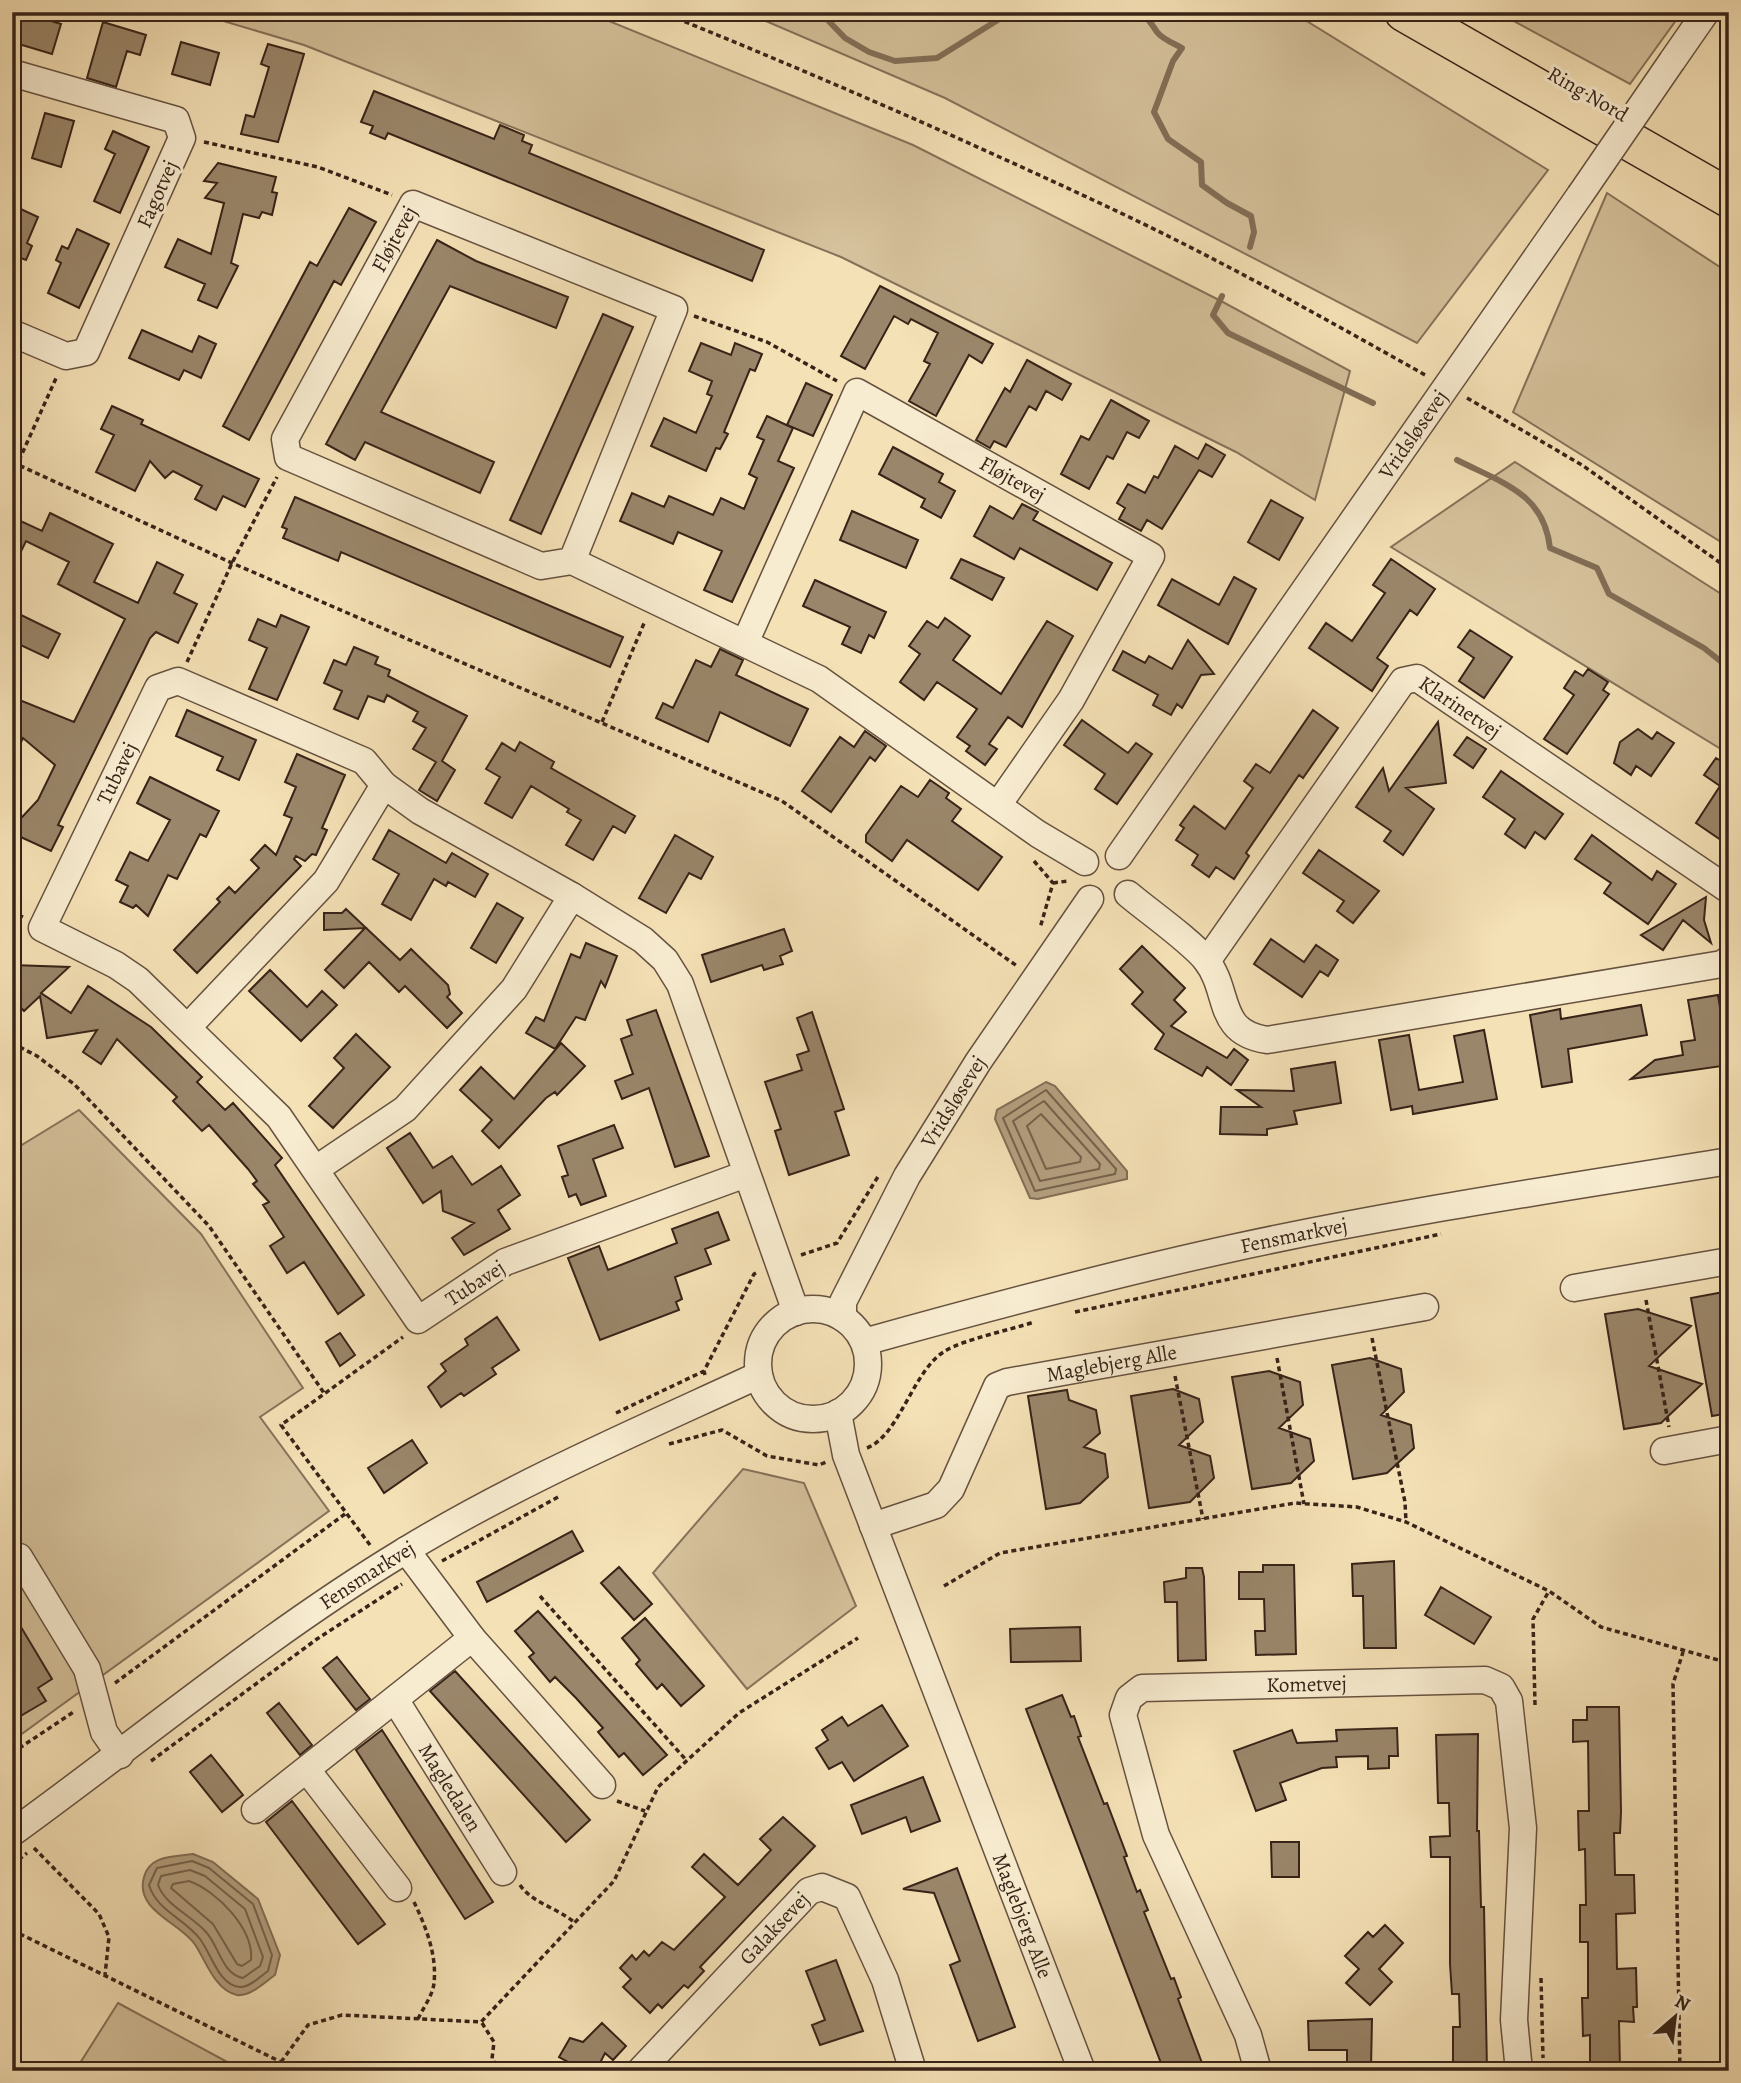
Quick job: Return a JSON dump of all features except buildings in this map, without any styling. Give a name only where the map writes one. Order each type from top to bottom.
[{"type":"highway","points":[[1404,12],[1729,198]]},
{"type":"highway","name":"Ring Nord","points":[[1448,12],[1729,175]]},
{"type":"street","name":"Vridsløsevej","points":[[1119,856],[1706,12]]},
{"type":"street","name":"Fagotvej","points":[[12,73],[176,120],[182,138],[86,352],[66,356]]},
{"type":"street","name":"Fløjtevej","points":[[288,457],[285,439],[413,204],[674,309]]},
{"type":"street","points":[[572,561],[674,309]]},
{"type":"street","points":[[12,333],[66,356]]},
{"type":"street","name":"Fløjtevej","points":[[857,392],[1151,556],[1071,700],[998,805]]},
{"type":"street","points":[[745,643],[857,392]]},
{"type":"street","points":[[288,457],[541,566],[572,561],[819,679],[1038,834],[1085,880],[1097,904],[1114,904],[1128,894],[1131,886],[1130,869],[1119,856],[1097,853],[1085,880]]},
{"type":"street","name":"Klarinetvej","points":[[1207,961],[1402,681],[1417,678],[1729,890]]},
{"type":"street","points":[[178,681],[364,761],[384,785],[420,811],[572,895],[643,940],[664,960],[675,976],[796,1312]]},
{"type":"street","name":"Tubavej","points":[[178,681],[158,688],[42,928],[116,965],[138,980],[279,1117],[418,1321],[505,1262],[746,1174]]},
{"type":"street","points":[[188,1027],[326,881],[384,785]]},
{"type":"street","name":"Vridsløsevej","points":[[843,1318],[843,1302],[907,1176],[1085,880]]},
{"type":"street","points":[[1128,894],[1207,961],[1230,1020],[1248,1037],[1267,1040],[1722,964],[1729,959]]},
{"type":"street","points":[[316,1169],[405,1109],[514,989],[572,895]]},
{"type":"street","name":"Fensmarkvej","points":[[864,1342],[1024,1298],[1235,1247],[1444,1208],[1729,1161]]},
{"type":"street","points":[[1574,1288],[1729,1261]]},
{"type":"street","name":"Maglebjerg Alle","points":[[873,1525],[936,1505],[951,1489],[998,1386],[1007,1381],[1425,1307]]},
{"type":"street","points":[[812,1309],[843,1318],[855,1328],[864,1342],[868,1358],[865,1383],[852,1404],[838,1413],[822,1419],[805,1419],[789,1414],[775,1404],[765,1391],[759,1375],[758,1359],[762,1343],[782,1319],[796,1312],[812,1309]]},
{"type":"street","name":"Fensmarkvej","points":[[23,1841],[120,1755],[394,1545],[759,1375]]},
{"type":"street","name":"Maglebjerg Alle","points":[[838,1413],[846,1455],[1082,2071]]},
{"type":"street","points":[[1669,1450],[1729,1439]]},
{"type":"street","points":[[394,1545],[602,1785]]},
{"type":"street","points":[[19,1558],[87,1669],[104,1732],[120,1755]]},
{"type":"street","points":[[255,1810],[396,1701],[472,1638]]},
{"type":"street","name":"Kometvej","points":[[1258,2071],[1248,2035],[1156,1835],[1123,1715],[1129,1698],[1142,1688],[1485,1680],[1500,1688],[1509,1702],[1523,1828],[1514,2020],[1519,2071]]},
{"type":"street","name":"Magledalen","points":[[396,1701],[503,1872]]},
{"type":"street","points":[[307,1770],[398,1888]]},
{"type":"street","name":"Galaksevej","points":[[640,2071],[809,1891],[822,1887],[847,1897],[885,1980],[913,2071]]},
{"type":"path","points":[[661,12],[814,74],[1110,208],[1303,307],[1582,465],[1729,569]]},
{"type":"path","points":[[182,138],[318,167],[413,204]]},
{"type":"path","points":[[674,309],[767,342],[857,392]]},
{"type":"path","points":[[12,477],[66,356]]},
{"type":"path","points":[[178,681],[232,563],[288,457]]},
{"type":"path","points":[[12,462],[232,563],[782,801],[1017,966]]},
{"type":"path","points":[[602,722],[654,599]]},
{"type":"path","points":[[1038,834],[1029,854],[1053,883]]},
{"type":"path","points":[[1053,883],[1085,880]]},
{"type":"path","points":[[1039,931],[1053,883]]},
{"type":"path","points":[[1010,977],[1025,954]]},
{"type":"path","points":[[12,1043],[37,1056],[74,1084],[209,1226],[324,1393]]},
{"type":"path","points":[[605,1418],[704,1371],[754,1274],[779,1262],[838,1243],[885,1165]]},
{"type":"path","points":[[1642,1276],[1669,1450]]},
{"type":"path","points":[[1367,1317],[1405,1502],[1406,1522]]},
{"type":"path","points":[[394,1545],[371,1546],[281,1425],[412,1331],[418,1321]]},
{"type":"path","points":[[1273,1334],[1304,1504]]},
{"type":"path","points":[[1171,1352],[1203,1519]]},
{"type":"path","points":[[704,1371],[722,1430]]},
{"type":"path","points":[[944,1586],[1000,1553],[1304,1504],[1357,1507],[1406,1522],[1549,1591],[1601,1627],[1729,1663]]},
{"type":"path","points":[[12,1753],[96,1697],[345,1514]]},
{"type":"path","points":[[540,1596],[687,1761]]},
{"type":"path","points":[[281,2062],[309,2025],[342,2015],[481,2022],[614,1881],[658,1787],[739,1713],[858,1638]]},
{"type":"path","points":[[1681,2071],[1673,1684],[1683,1652]]},
{"type":"path","points":[[23,1841],[99,1914],[108,1937],[105,1975]]},
{"type":"path","points":[[503,1872],[510,1870],[526,1894],[561,1911],[575,1923]]},
{"type":"path","points":[[398,1888],[409,1894],[425,1925],[433,1954],[434,1985],[418,2019]]},
{"type":"path","points":[[12,1930],[281,2062],[293,2071]]},
{"type":"path","points":[[481,2022],[494,2042],[492,2059],[501,2071]]},
{"type":"shaded area","points":[[193,12],[587,12],[913,145],[1221,301],[1350,371],[1315,500],[1236,452],[841,257],[304,45]]},
{"type":"shaded area","points":[[745,12],[1292,12],[1548,170],[1417,343],[945,98]]},
{"type":"shaded area","points":[[1497,12],[1682,12],[1630,84]]},
{"type":"shaded area","points":[[1607,193],[1729,273],[1729,547],[1513,412]]},
{"type":"shaded area","points":[[1515,462],[1729,599],[1729,754],[1391,547]]},
{"type":"shaded area","points":[[79,1110],[201,1234],[303,1388],[260,1417],[329,1511],[12,1741],[12,1151]]},
{"type":"shaded area","points":[[743,1469],[804,1483],[856,1606],[747,1689],[653,1573]]},
{"type":"shaded area","points":[[118,2003],[244,2071],[75,2071]]},
{"type":"water","points":[[1046,1082],[1055,1086],[1127,1171],[1127,1179],[1038,1199],[1030,1198],[995,1119],[997,1110]]},
{"type":"water","points":[[193,1854],[213,1862],[258,1899],[280,1955],[275,1975],[247,1994],[237,1995],[223,1988],[212,1975],[196,1946],[152,1908],[146,1899],[144,1877],[151,1865],[163,1858]]},
{"type":"waterway","points":[[820,12],[845,38],[869,52],[895,61],[937,58],[1001,18],[1018,12]]},
{"type":"waterway","points":[[1113,12],[1114,16],[1136,13],[1144,15],[1159,35],[1182,48],[1173,61],[1154,112],[1168,139],[1201,162],[1202,185],[1251,216],[1254,232],[1250,247]]},
{"type":"waterway","points":[[1222,296],[1213,315],[1228,333],[1373,403]]},
{"type":"waterway","points":[[1457,460],[1505,483],[1530,502],[1546,529],[1550,548],[1597,568],[1609,594],[1704,648],[1729,668]]}]
